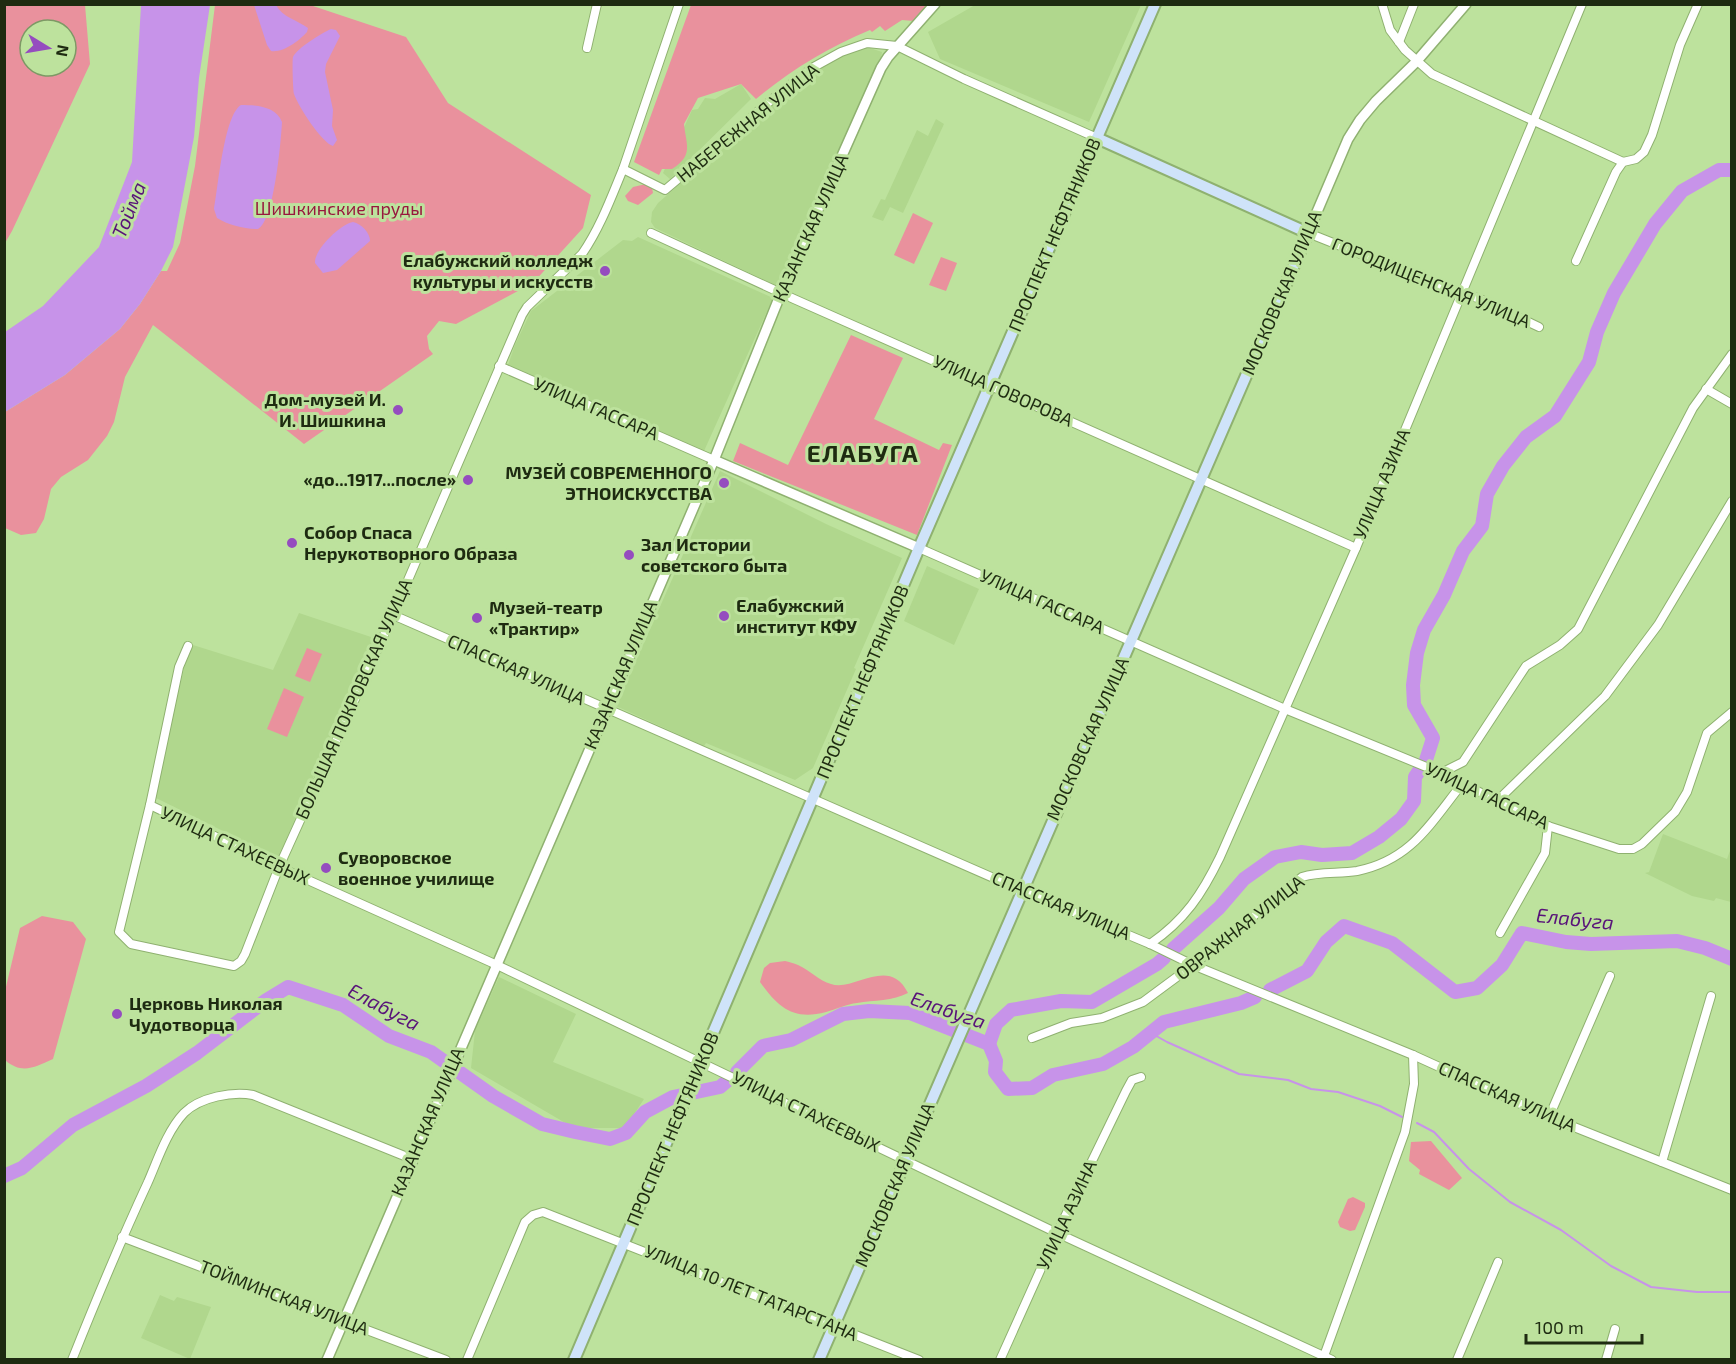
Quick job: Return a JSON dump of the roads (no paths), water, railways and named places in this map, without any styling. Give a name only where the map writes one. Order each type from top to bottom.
[{"type":"main road","name":"ПРОСПЕКТ НЕФТЯНИКОВ","points":[[574,1359],[1155,4]]},
{"type":"main road","name":"ГОРОДИЩЕНСКАЯ УЛИЦА","points":[[1097,138],[1308,233]]},
{"type":"main road","name":"МОСКОВСКАЯ УЛИЦА","points":[[819,1359],[1308,233]]},
{"type":"street","points":[[587,48],[597,4]]},
{"type":"street","points":[[499,366],[527,307],[582,254],[600,224],[623,169],[679,4]]},
{"type":"street","name":"КАЗАНСКАЯ УЛИЦА","points":[[327,1359],[714,460],[781,293],[881,68],[897,46],[935,4]]},
{"type":"street","points":[[1382,4],[1390,30],[1416,62],[1432,74],[1623,162],[1636,159],[1644,152],[1652,135],[1680,45],[1698,4]]},
{"type":"street","points":[[1399,42],[1414,4]]},
{"type":"street","name":"МОСКОВСКАЯ УЛИЦА","points":[[1308,233],[1348,139],[1360,120],[1416,62],[1466,4]]},
{"type":"street","name":"УЛИЦА АЗИНА","points":[[1150,944],[1185,915],[1203,891],[1220,857],[1356,548],[1582,4]]},
{"type":"street","name":"НАБЕРЕЖНАЯ УЛИЦА","points":[[623,169],[665,190],[812,68],[859,45],[876,43],[897,46]]},
{"type":"street","name":"ГОРОДИЩЕНСКАЯ УЛИЦА","points":[[897,46],[964,79],[1097,138]]},
{"type":"street","points":[[1576,261],[1616,172],[1623,162]]},
{"type":"street","name":"УЛИЦА ГОВОРОВА","points":[[651,233],[1356,548]]},
{"type":"street","name":"ГОРОДИЩЕНСКАЯ УЛИЦА","points":[[1308,233],[1461,294],[1478,298],[1539,327]]},
{"type":"street","points":[[1441,773],[1463,762],[1526,666],[1560,645],[1578,629],[1693,408],[1731,354]]},
{"type":"street","name":"УЛИЦА ГАССАРА","points":[[499,366],[1285,709],[1441,773],[1548,826],[1619,849],[1633,849],[1642,844],[1675,812],[1687,792],[1707,733],[1731,712]]},
{"type":"street","name":"БОЛЬШАЯ ПОКРОВСКАЯ УЛИЦА","points":[[150,805],[119,932],[131,944],[230,966],[237,965],[244,954],[279,867],[393,615],[499,366]]},
{"type":"street","points":[[1706,389],[1731,404]]},
{"type":"street","points":[[1498,800],[1605,696],[1658,625],[1731,501]]},
{"type":"street","name":"СПАССКАЯ УЛИЦА","points":[[393,615],[606,710],[1150,944],[1193,965],[1413,1055],[1549,1117],[1731,1190]]},
{"type":"street","points":[[150,805],[179,667],[188,646]]},
{"type":"street","name":"ОВРАЖНАЯ УЛИЦА","points":[[1032,1038],[1071,1023],[1101,1018],[1143,1002],[1310,874],[1351,872],[1397,857],[1423,834],[1462,784]]},
{"type":"street","name":"УЛИЦА СТАХЕЕВЫХ","points":[[150,805],[279,867],[497,965],[1057,1233],[1328,1358]]},
{"type":"street","points":[[1500,933],[1545,853],[1548,826]]},
{"type":"street","points":[[1549,1117],[1610,976]]},
{"type":"street","points":[[1662,1162],[1711,996]]},
{"type":"street","points":[[1328,1358],[1405,1132],[1414,1084],[1413,1055]]},
{"type":"street","name":"УЛИЦА АЗИНА","points":[[1000,1359],[1057,1233],[1126,1091],[1132,1080],[1142,1077]]},
{"type":"street","points":[[72,1359],[122,1237],[174,1126],[189,1108],[232,1094],[253,1095],[412,1160]]},
{"type":"street","name":"УЛИЦА 10 ЛЕТ ТАТАРСТАНА","points":[[467,1359],[525,1222],[533,1215],[549,1213],[919,1359]]},
{"type":"street","name":"ТОЙМИНСКАЯ УЛИЦА","points":[[122,1237],[446,1359]]},
{"type":"street","points":[[1457,1359],[1498,1262]]},
{"type":"street","points":[[1606,1359],[1615,1329]]},
{"type":"water","name":"Тойма","points":[[141,5],[210,5],[199,78],[194,137],[173,247],[140,304],[120,329],[65,375],[5,412],[5,332],[43,306],[99,247],[132,162]]},
{"type":"water","points":[[254,5],[276,5],[286,15],[308,28],[307,32],[286,48],[271,51]]},
{"type":"water","points":[[331,29],[336,30],[340,36],[326,64],[325,72],[333,110],[332,126],[337,140],[333,146],[317,131],[296,100],[293,69],[295,53]]},
{"type":"water","points":[[241,105],[259,106],[270,110],[282,122],[272,197],[264,223],[258,229],[226,223],[217,218],[214,209],[226,137],[235,111]]},
{"type":"water","points":[[353,222],[365,229],[370,241],[337,270],[323,273],[315,263],[323,244],[335,232]]},
{"type":"waterway","points":[[1426,760],[1433,738],[1414,705],[1413,685],[1417,653],[1424,630],[1444,595],[1463,551],[1482,526],[1487,494],[1503,466],[1526,437],[1555,416],[1589,362],[1597,332],[1614,293],[1655,224],[1682,191],[1719,170],[1732,170]]},
{"type":"waterway","name":"Елабуга","points":[[1173,949],[1219,908],[1244,879],[1275,857],[1301,852],[1322,855],[1352,853],[1379,837],[1401,819],[1414,801],[1415,777],[1419,771]]},
{"type":"waterway","name":"Елабуга","points":[[1270,990],[1307,971],[1326,942],[1344,926],[1392,943],[1455,992],[1477,988],[1502,965],[1522,933],[1566,942],[1591,944],[1677,941],[1705,948],[1732,959]]},
{"type":"waterway","points":[[989,1044],[996,1024],[1011,1010],[1061,1001],[1092,1002],[1164,958]]},
{"type":"waterway","name":"Елабуга","points":[[4,1176],[22,1168],[73,1125],[146,1086],[197,1053],[265,1001],[288,987],[343,1005],[389,1036],[431,1052],[493,1096],[542,1124],[575,1132],[610,1139],[626,1133],[645,1112],[673,1097],[720,1087],[727,1081]]},
{"type":"waterway","name":"Елабуга","points":[[737,1072],[763,1046],[791,1040],[843,1014],[869,1011],[910,1013],[989,1044],[996,1061],[995,1072],[1008,1089],[1032,1088],[1053,1075],[1103,1064],[1133,1047],[1164,1022],[1241,1003],[1255,997]]},
{"type":"waterway","points":[[1151,1033],[1239,1074],[1288,1080],[1311,1089],[1338,1092],[1380,1106],[1402,1117]]},
{"type":"waterway","points":[[1417,1123],[1434,1132],[1469,1169],[1510,1202],[1561,1230],[1611,1266],[1651,1287],[1697,1292],[1732,1292]]},
{"type":"place","name":"Елабужский колледж культуры и искусств","points":[[605,271]]},
{"type":"place","name":"Дом-музей И. И. Шишкина","points":[[398,410]]},
{"type":"place","name":"«до...1917...после»","points":[[468,480]]},
{"type":"place","name":"МУЗЕЙ СОВРЕМЕННОГО ЭТНОИСКУССТВА","points":[[724,483]]},
{"type":"place","name":"Собор Спаса Нерукотворного Образа","points":[[292,543]]},
{"type":"place","name":"Зал Истории советского быта","points":[[629,555]]},
{"type":"place","name":"Елабужский институт КФУ","points":[[724,616]]},
{"type":"place","name":"Музей-театр «Трактир»","points":[[477,618]]},
{"type":"place","name":"Суворовское военное училище","points":[[326,868]]},
{"type":"place","name":"Церковь Николая Чудотворца","points":[[117,1014]]},
{"type":"district","name":"ЕЛАБУГА","points":[[863,454]]},
{"type":"park label","name":"Шишкинские пруды","points":[[339,209]]}]
